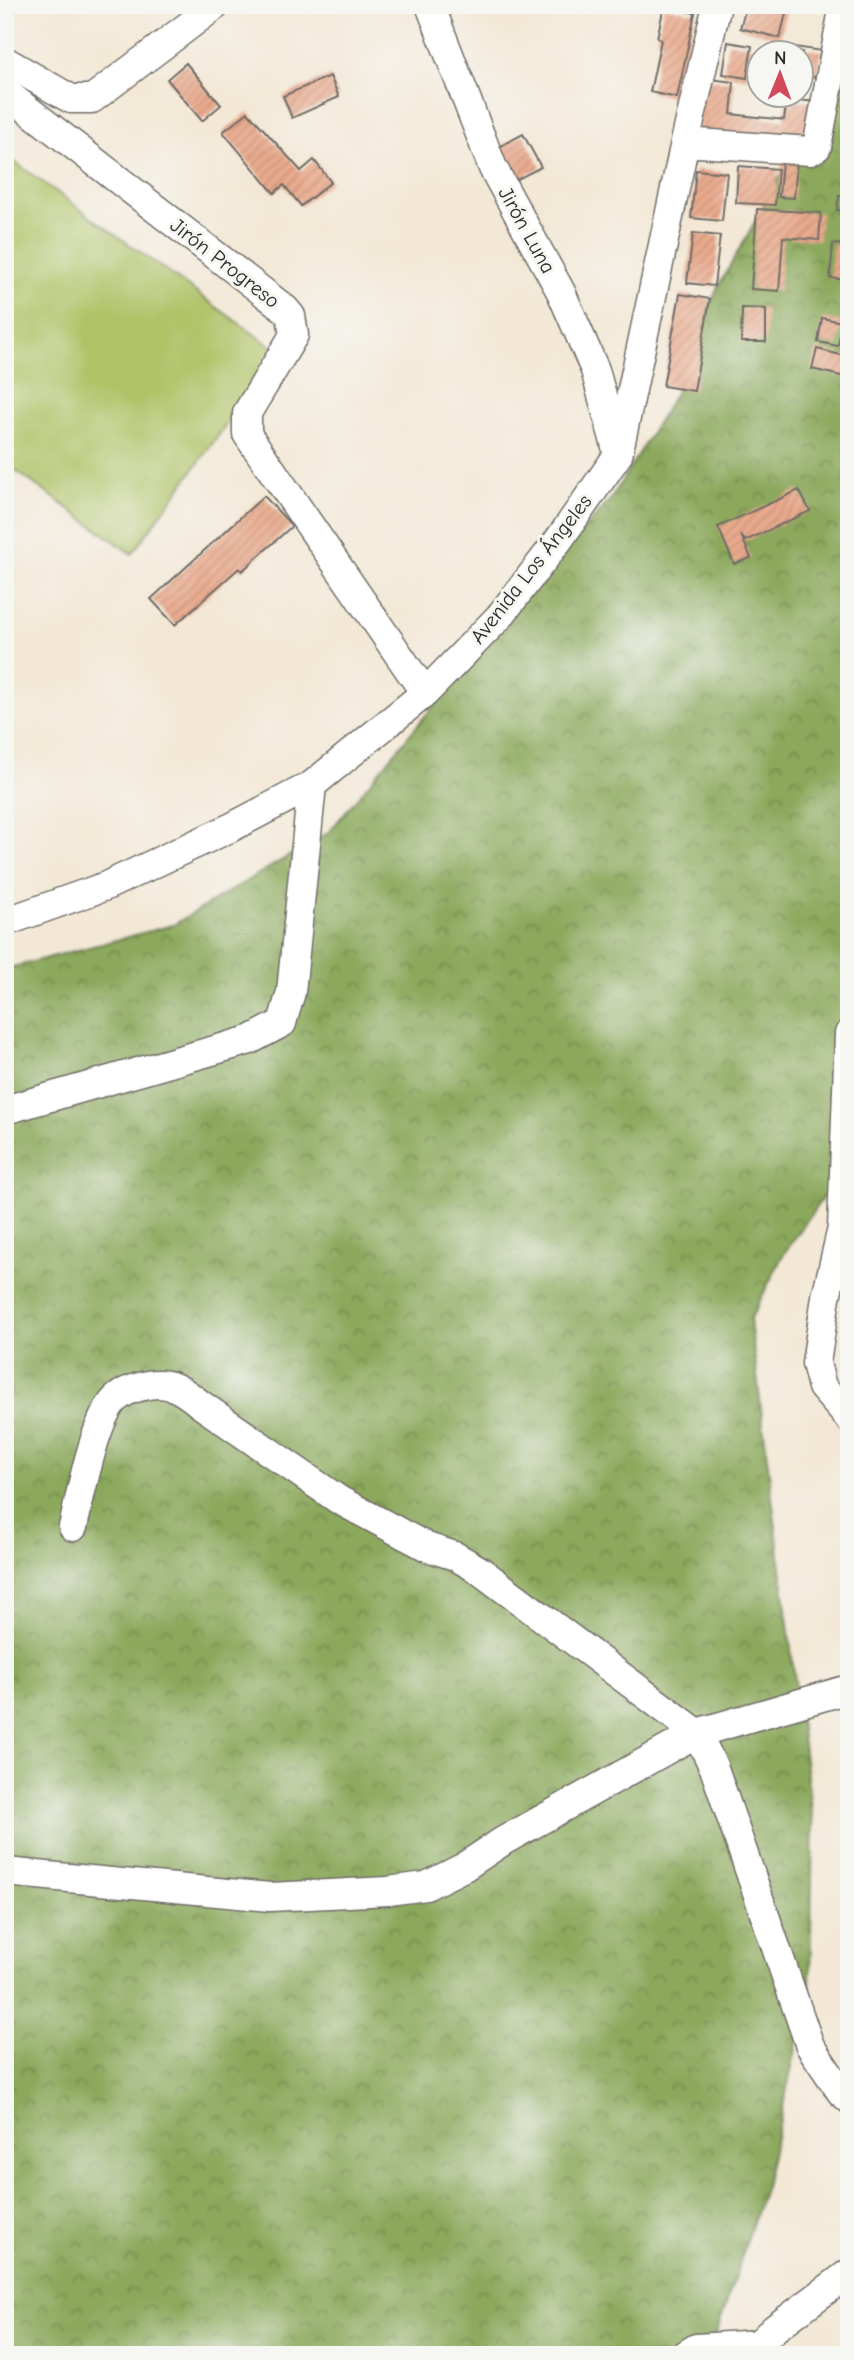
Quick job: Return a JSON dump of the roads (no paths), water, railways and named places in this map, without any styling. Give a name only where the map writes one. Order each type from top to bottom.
[{"type":"street","points":[[5,61],[71,99],[93,99],[216,5]]},
{"type":"street","name":"Jirón Luna","points":[[430,5],[492,168],[561,292],[595,370],[618,455]]},
{"type":"street","name":"Avenida Los Ángeles","points":[[5,922],[106,886],[232,827],[312,785],[425,693],[500,616],[558,541],[618,455],[717,5]]},
{"type":"street","points":[[685,142],[810,151],[817,147],[844,5]]},
{"type":"street","name":"Jirón Progreso","points":[[5,92],[291,316],[294,335],[247,413],[247,434],[425,693]]},
{"type":"street","points":[[5,1110],[250,1040],[282,1023],[290,992],[312,785]]},
{"type":"street","points":[[849,1034],[842,1228],[826,1297],[816,1363],[822,1387],[849,1418]]},
{"type":"street","points":[[73,1527],[96,1435],[105,1412],[117,1397],[137,1387],[161,1383],[182,1388],[200,1404],[339,1500],[427,1547],[455,1556],[479,1570],[697,1733],[714,1768],[810,2046],[841,2092],[849,2099]]},
{"type":"street","points":[[5,1871],[270,1897],[388,1891],[426,1886],[464,1867],[503,1842],[697,1733],[849,1689]]},
{"type":"street","points":[[685,2355],[696,2348],[758,2350],[774,2329],[849,2273]]}]
